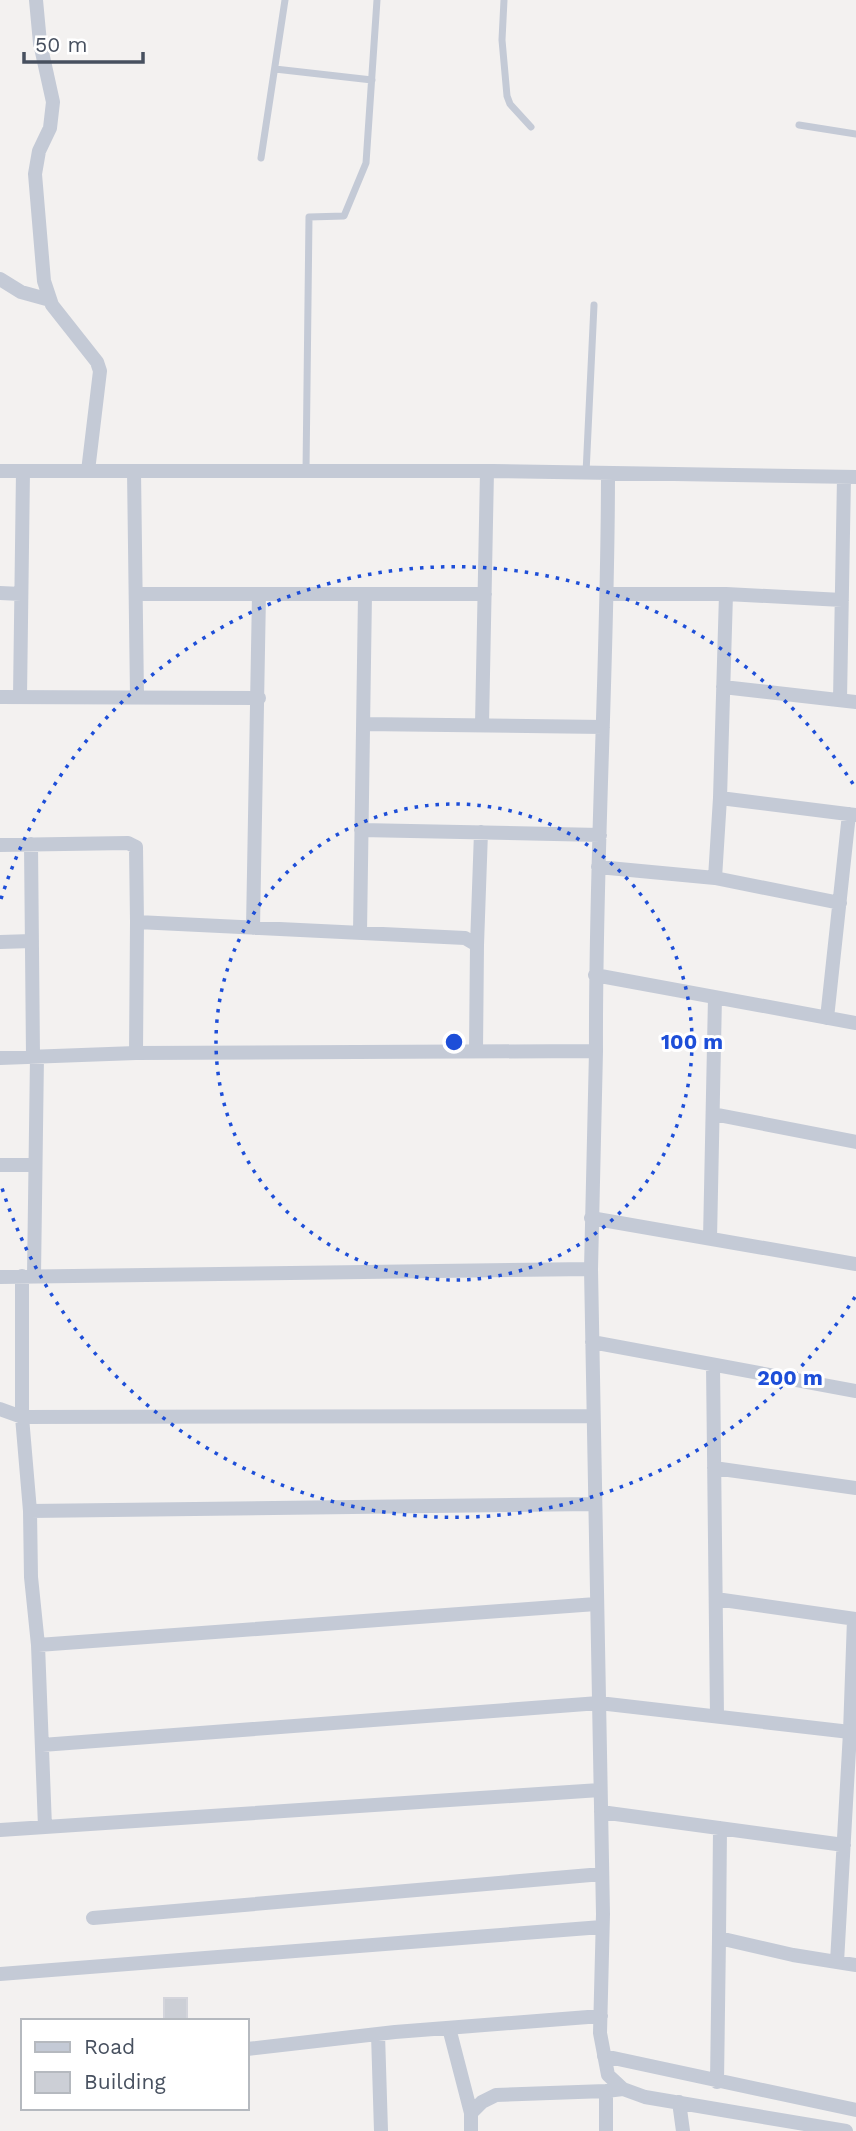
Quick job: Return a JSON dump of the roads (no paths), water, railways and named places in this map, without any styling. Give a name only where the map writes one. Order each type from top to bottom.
[{"type":"street","points":[[36,0],[40,43],[53,102],[50,128],[39,151],[35,174],[44,281],[50,300],[97,362],[100,371],[88,471]]},
{"type":"street","points":[[0,279],[21,292],[50,300]]},
{"type":"street","points":[[0,471],[487,471],[850,477],[842,600],[840,700]]},
{"type":"street","points":[[20,697],[23,471]]},
{"type":"street","points":[[134,471],[137,696]]},
{"type":"street","points":[[482,725],[487,471]]},
{"type":"street","points":[[608,474],[608,594],[595,975],[596,1051],[591,1218],[602,1874],[601,2016],[604,2056],[608,2075],[623,2089],[645,2097],[846,2131]]},
{"type":"street","points":[[0,593],[22,594]]},
{"type":"street","points":[[136,594],[485,594]]},
{"type":"street","points":[[253,928],[259,594]]},
{"type":"street","points":[[360,933],[365,594]]},
{"type":"street","points":[[608,594],[726,594],[842,600]]},
{"type":"street","points":[[715,878],[726,594]]},
{"type":"street","points":[[723,687],[856,702]]},
{"type":"street","points":[[0,697],[258,698]]},
{"type":"street","points":[[363,724],[603,727]]},
{"type":"street","points":[[720,798],[853,814],[827,1017]]},
{"type":"street","points":[[361,830],[600,835]]},
{"type":"street","points":[[476,1051],[481,832]]},
{"type":"street","points":[[0,845],[128,843],[136,847],[136,1053]]},
{"type":"street","points":[[31,844],[35,1165],[22,1417],[30,1511],[31,1577],[38,1645],[45,1827]]},
{"type":"street","points":[[598,867],[715,878],[840,903]]},
{"type":"street","points":[[137,922],[465,938],[477,945]]},
{"type":"street","points":[[0,942],[32,942]]},
{"type":"street","points":[[595,975],[856,1023]]},
{"type":"street","points":[[710,1238],[715,997]]},
{"type":"street","points":[[0,1058],[136,1053],[596,1051]]},
{"type":"street","points":[[713,1114],[856,1142]]},
{"type":"street","points":[[0,1165],[35,1165]]},
{"type":"street","points":[[591,1218],[856,1264]]},
{"type":"street","points":[[0,1277],[591,1269]]},
{"type":"street","points":[[592,1342],[856,1391]]},
{"type":"street","points":[[713,1365],[717,1716]]},
{"type":"street","points":[[0,1409],[22,1417],[593,1416]]},
{"type":"street","points":[[714,1468],[856,1488]]},
{"type":"street","points":[[30,1511],[594,1504]]},
{"type":"street","points":[[716,1599],[855,1619],[837,1962]]},
{"type":"street","points":[[38,1645],[596,1604]]},
{"type":"street","points":[[41,1745],[599,1703],[850,1732]]},
{"type":"street","points":[[0,1830],[600,1790]]},
{"type":"street","points":[[601,1812],[844,1845]]},
{"type":"street","points":[[717,2082],[719,1828]]},
{"type":"street","points":[[93,1918],[602,1874]]},
{"type":"street","points":[[0,1974],[602,1927]]},
{"type":"street","points":[[719,1938],[793,1955],[856,1965]]},
{"type":"street","points":[[248,2049],[378,2034],[601,2016]]},
{"type":"street","points":[[449,2028],[471,2113],[471,2131]]},
{"type":"street","points":[[378,2034],[382,2131]]},
{"type":"street","points":[[604,2056],[856,2110]]},
{"type":"street","points":[[471,2113],[482,2102],[496,2095],[623,2089]]},
{"type":"street","points":[[606,2091],[606,2131]]},
{"type":"street","points":[[678,2102],[685,2131]]},
{"type":"lane","points":[[261,158],[285,0]]},
{"type":"lane","points":[[306,471],[309,217],[344,216],[366,163],[377,0]]},
{"type":"lane","points":[[504,0],[502,40],[506,96],[531,127]]},
{"type":"lane","points":[[275,69],[372,80]]},
{"type":"lane","points":[[799,125],[856,134]]},
{"type":"lane","points":[[586,473],[594,306]]}]
